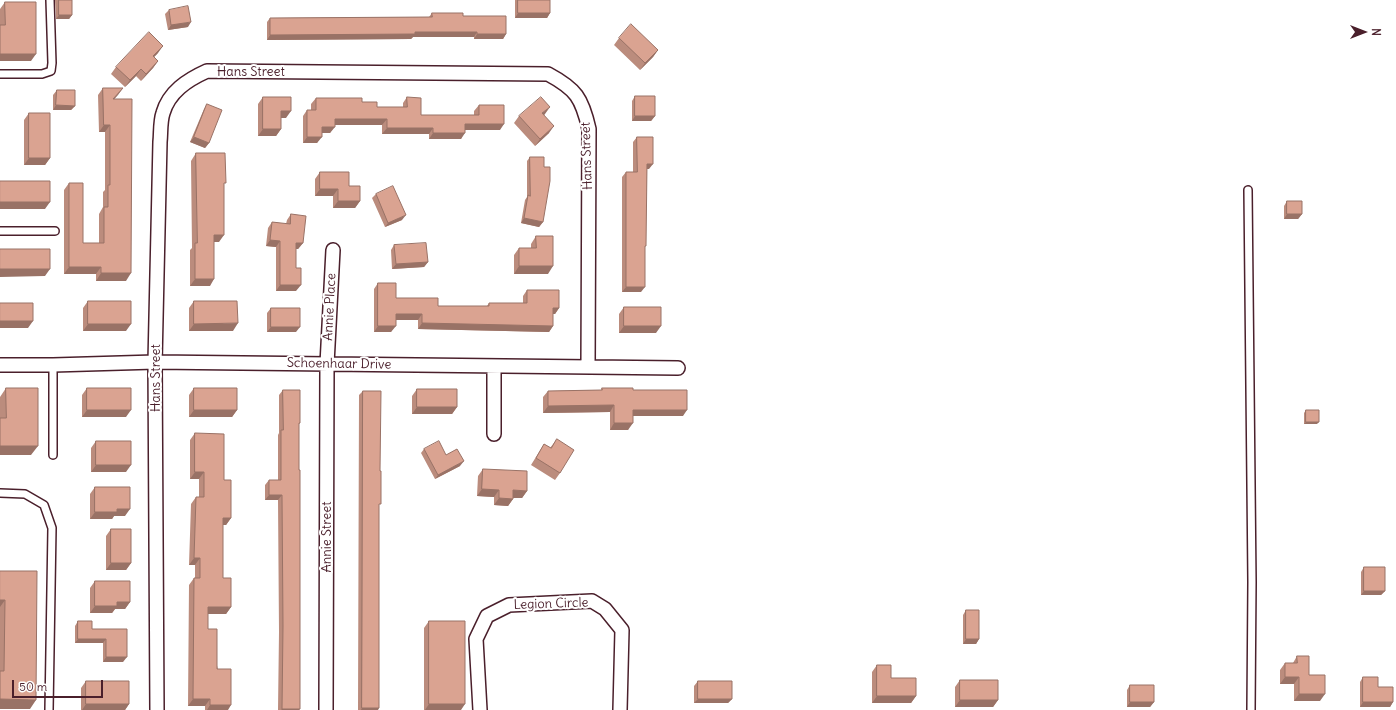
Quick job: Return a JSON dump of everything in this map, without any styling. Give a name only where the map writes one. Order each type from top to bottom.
[{"type":"street","name":"Hans Street","points":[[157,710],[156,362],[161,135],[163,114],[170,99],[180,86],[194,77],[207,72],[548,74],[565,83],[579,98],[586,114],[589,129],[588,367]]},
{"type":"street","name":"Annie Place","points":[[327,364],[333,250]]},
{"type":"street","name":"Schoenhaar Drive","points":[[0,365],[156,362],[678,368]]},
{"type":"street","name":"Annie Street","points":[[326,710],[327,364]]},
{"type":"street","points":[[494,366],[494,434]]},
{"type":"street","name":"Legion Circle","points":[[480,710],[476,639],[487,616],[509,604],[592,601],[605,609],[622,630],[620,710]]},
{"type":"lane","points":[[0,74],[42,74],[51,71],[50,0]]},
{"type":"lane","points":[[1248,190],[1252,582],[1251,710]]},
{"type":"lane","points":[[0,232],[55,232]]},
{"type":"lane","points":[[53,365],[53,455]]},
{"type":"lane","points":[[0,493],[25,494],[44,505],[52,528],[49,710]]},
{"type":"building","points":[[59,0],[72,0],[72,15],[59,15]]},
{"type":"building","points":[[518,0],[550,0],[550,13],[518,13]]},
{"type":"building","points":[[5,2],[36,2],[36,54],[0,54],[0,25],[5,25]]},
{"type":"building","points":[[188,6],[191,22],[171,25],[169,10]]},
{"type":"building","points":[[432,13],[463,13],[463,16],[506,16],[506,34],[477,34],[477,32],[415,32],[415,34],[270,35],[270,18],[432,17]]},
{"type":"building","points":[[631,24],[658,50],[645,63],[619,38]]},
{"type":"building","points":[[149,32],[163,46],[153,56],[158,61],[146,74],[141,69],[130,80],[116,67]]},
{"type":"building","points":[[103,88],[123,88],[113,99],[132,99],[131,273],[101,273],[101,267],[69,267],[69,183],[83,183],[83,243],[104,243],[104,207],[108,207],[108,185],[110,185],[110,125],[104,125]]},
{"type":"building","points":[[57,90],[75,90],[75,106],[56,105]]},
{"type":"building","points":[[635,96],[655,96],[655,116],[635,116]]},
{"type":"building","points":[[263,97],[291,97],[291,111],[281,111],[281,129],[263,129]]},
{"type":"building","points":[[407,97],[421,98],[421,115],[479,115],[479,105],[504,105],[504,124],[465,124],[465,133],[433,133],[433,128],[387,128],[387,119],[335,119],[335,127],[322,127],[322,137],[307,137],[307,110],[316,110],[316,98],[362,98],[362,102],[377,102],[377,107],[407,107]]},
{"type":"building","points":[[541,97],[550,107],[542,113],[554,126],[540,139],[519,116]]},
{"type":"building","points":[[207,104],[222,110],[209,143],[194,137]]},
{"type":"building","points":[[29,113],[50,113],[50,158],[29,158]]},
{"type":"building","points":[[637,137],[653,137],[653,164],[647,164],[645,287],[626,287],[626,172],[637,172]]},
{"type":"building","points":[[196,153],[225,153],[226,183],[224,183],[224,235],[214,235],[214,279],[195,279],[195,243],[197,243]]},
{"type":"building","points":[[530,157],[544,157],[544,167],[550,167],[550,181],[543,222],[524,218],[528,195],[530,196]]},
{"type":"building","points":[[320,172],[349,172],[349,186],[360,186],[360,201],[338,201],[338,189],[320,189]]},
{"type":"building","points":[[0,181],[50,181],[50,202],[0,202]]},
{"type":"building","points":[[393,186],[406,215],[388,223],[376,194]]},
{"type":"building","points":[[1287,201],[1302,201],[1302,214],[1287,214]]},
{"type":"building","points":[[291,214],[306,216],[303,243],[296,243],[296,268],[301,268],[301,285],[280,285],[280,241],[270,240],[272,222],[290,224]]},
{"type":"building","points":[[536,236],[553,236],[553,266],[519,266],[519,248],[536,248]]},
{"type":"building","points":[[426,243],[428,262],[396,264],[394,245]]},
{"type":"building","points":[[0,249],[50,249],[50,269],[0,269]]},
{"type":"building","points":[[378,283],[396,283],[396,298],[438,298],[438,306],[489,306],[489,303],[527,303],[527,290],[559,290],[559,308],[553,308],[553,326],[422,323],[422,314],[396,314],[396,326],[378,326]]},
{"type":"building","points":[[88,301],[131,301],[131,324],[88,324]]},
{"type":"building","points":[[194,301],[237,301],[238,323],[194,324]]},
{"type":"building","points":[[0,303],[33,303],[33,321],[0,321]]},
{"type":"building","points":[[624,307],[661,307],[661,326],[624,326]]},
{"type":"building","points":[[271,308],[300,308],[300,327],[271,327]]},
{"type":"building","points":[[6,388],[38,388],[38,446],[0,446],[0,418],[6,418]]},
{"type":"building","points":[[87,388],[131,388],[131,410],[87,410]]},
{"type":"building","points":[[194,388],[237,388],[237,410],[194,410]]},
{"type":"building","points":[[602,388],[633,388],[633,390],[687,390],[687,410],[633,410],[633,423],[614,423],[614,405],[548,406],[548,391],[602,390]]},
{"type":"building","points":[[417,389],[457,389],[457,407],[417,407]]},
{"type":"building","points":[[283,390],[300,390],[300,709],[282,709],[282,495],[269,495],[269,480],[281,480]]},
{"type":"building","points":[[363,391],[381,391],[381,504],[379,504],[379,708],[362,708]]},
{"type":"building","points":[[1306,410],[1319,410],[1319,422],[1306,422]]},
{"type":"building","points":[[195,433],[224,434],[224,480],[231,480],[231,518],[223,518],[223,578],[231,578],[231,607],[208,607],[208,629],[217,629],[217,669],[231,669],[231,705],[210,705],[210,699],[193,699],[194,578],[200,578],[200,558],[194,558],[196,497],[204,497],[204,472],[195,472]]},
{"type":"building","points":[[557,439],[574,450],[560,473],[536,458],[544,444],[551,448]]},
{"type":"building","points":[[96,441],[131,441],[131,465],[96,465]]},
{"type":"building","points":[[439,441],[446,455],[457,449],[464,461],[438,475],[424,449]]},
{"type":"building","points":[[483,469],[527,471],[527,491],[513,490],[513,499],[499,498],[499,490],[482,489]]},
{"type":"building","points":[[95,487],[130,487],[130,509],[117,509],[117,512],[95,512]]},
{"type":"building","points":[[111,529],[131,529],[131,563],[111,563]]},
{"type":"building","points":[[1364,567],[1385,567],[1385,591],[1364,591]]},
{"type":"building","points":[[0,571],[37,571],[36,700],[0,699],[0,671],[4,671],[5,600],[0,600]]},
{"type":"building","points":[[95,581],[130,581],[130,602],[117,602],[117,606],[95,606]]},
{"type":"building","points":[[966,610],[979,610],[979,639],[966,639]]},
{"type":"building","points":[[78,621],[92,621],[92,629],[127,629],[127,657],[106,657],[106,639],[78,639]]},
{"type":"building","points":[[429,621],[465,621],[465,704],[429,704]]},
{"type":"building","points":[[1297,656],[1309,656],[1309,675],[1325,675],[1325,694],[1299,694],[1299,677],[1285,677],[1285,663],[1297,663]]},
{"type":"building","points":[[877,665],[891,665],[891,678],[916,678],[916,696],[877,696]]},
{"type":"building","points":[[1363,677],[1378,677],[1378,687],[1393,687],[1393,702],[1363,702]]},
{"type":"building","points":[[960,680],[998,680],[998,700],[960,700]]},
{"type":"building","points":[[86,681],[129,681],[129,704],[86,704]]},
{"type":"building","points":[[698,681],[732,681],[732,699],[698,699]]},
{"type":"building","points":[[1130,685],[1154,685],[1154,702],[1130,702]]}]
